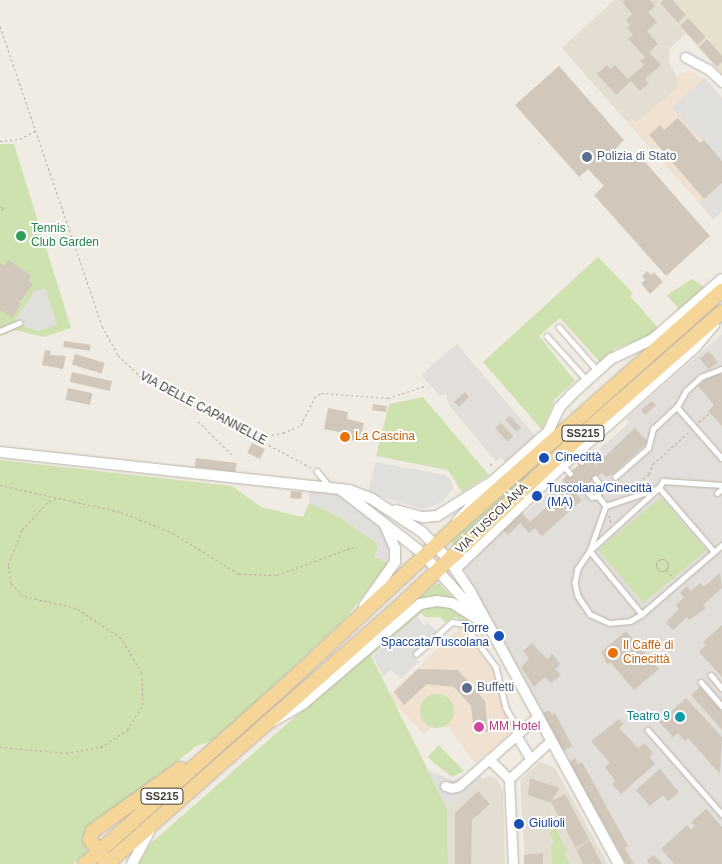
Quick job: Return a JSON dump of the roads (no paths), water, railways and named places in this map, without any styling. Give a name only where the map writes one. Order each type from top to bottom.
[{"type":"main road","name":"VIA TUSCOLANA","points":[[85,864],[226,739],[449,533],[722,291]]},
{"type":"main road","name":"VIA TUSCOLANA","points":[[107,864],[451,564],[578,438],[722,312]]},
{"type":"main road","points":[[107,864],[89,838],[94,830],[226,739]]},
{"type":"street","points":[[686,56],[708,69],[722,82]]},
{"type":"street","name":"VIA TUSCOLANA","points":[[449,533],[464,510],[494,480],[548,432],[561,405],[587,380],[618,355],[653,340],[722,279]]},
{"type":"street","name":"VIA TUSCOLANA","points":[[451,564],[695,347],[722,312]]},
{"type":"street","points":[[0,452],[335,488],[372,499],[406,514],[434,517],[449,511],[476,490],[494,480]]},
{"type":"street","points":[[335,488],[425,556],[451,564],[486,625]]},
{"type":"street","points":[[372,499],[422,532],[436,545],[451,564],[619,864]]},
{"type":"street","points":[[348,627],[392,570],[395,548],[383,523]]},
{"type":"street","name":"VIA TUSCOLANA","points":[[263,726],[295,710],[420,604],[437,601],[452,603],[486,625]]},
{"type":"street","points":[[444,786],[457,787],[537,717]]},
{"type":"street","points":[[518,734],[530,757]]},
{"type":"street","points":[[508,779],[530,757],[550,741]]},
{"type":"street","points":[[489,759],[508,779],[513,864]]},
{"type":"street","points":[[132,864],[154,824]]},
{"type":"lane","points":[[0,331],[19,324]]},
{"type":"lane","points":[[559,327],[598,371]]},
{"type":"lane","points":[[547,336],[587,380]]},
{"type":"lane","points":[[615,477],[648,448],[653,429],[677,407],[686,391],[701,377],[722,369]]},
{"type":"lane","points":[[677,407],[722,458]]},
{"type":"lane","points":[[574,454],[582,462]]},
{"type":"lane","points":[[563,465],[570,473]]},
{"type":"lane","points":[[317,471],[335,488]]},
{"type":"lane","points":[[596,478],[602,487],[598,496]]},
{"type":"lane","points":[[722,487],[663,481],[659,488],[590,551],[581,562],[575,582],[585,609],[609,623],[630,621],[642,614],[722,545]]},
{"type":"lane","points":[[717,493],[722,487]]},
{"type":"lane","points":[[584,488],[592,497],[598,496]]},
{"type":"lane","points":[[606,506],[659,488]]},
{"type":"lane","points":[[659,488],[688,519],[714,552]]},
{"type":"lane","points":[[598,496],[606,506]]},
{"type":"lane","points":[[590,551],[606,506]]},
{"type":"lane","points":[[590,551],[642,614]]},
{"type":"lane","points":[[416,654],[452,622],[464,624],[496,667],[506,708],[518,734]]},
{"type":"lane","points":[[710,675],[722,688]]},
{"type":"lane","points":[[701,682],[722,706]]},
{"type":"lane","points":[[648,730],[722,814]]},
{"type":"place","name":"Polizia di Stato","points":[[587,157]]},
{"type":"place","name":"Tennis Club Garden","points":[[21,236]]},
{"type":"place","name":"La Cascina","points":[[345,437]]},
{"type":"place","name":"Cinecittà","points":[[544,458]]},
{"type":"place","name":"Tuscolana/Cinecittà (MA)","points":[[537,496]]},
{"type":"place","name":"Torre Spaccata/Tuscolana","points":[[499,636]]},
{"type":"place","name":"Il Caffè di Cinecittà","points":[[613,653]]},
{"type":"place","name":"Buffetti","points":[[467,688]]},
{"type":"place","name":"Teatro 9","points":[[680,717]]},
{"type":"place","name":"MM Hotel","points":[[479,727]]},
{"type":"place","name":"Giulioli","points":[[519,824]]}]
